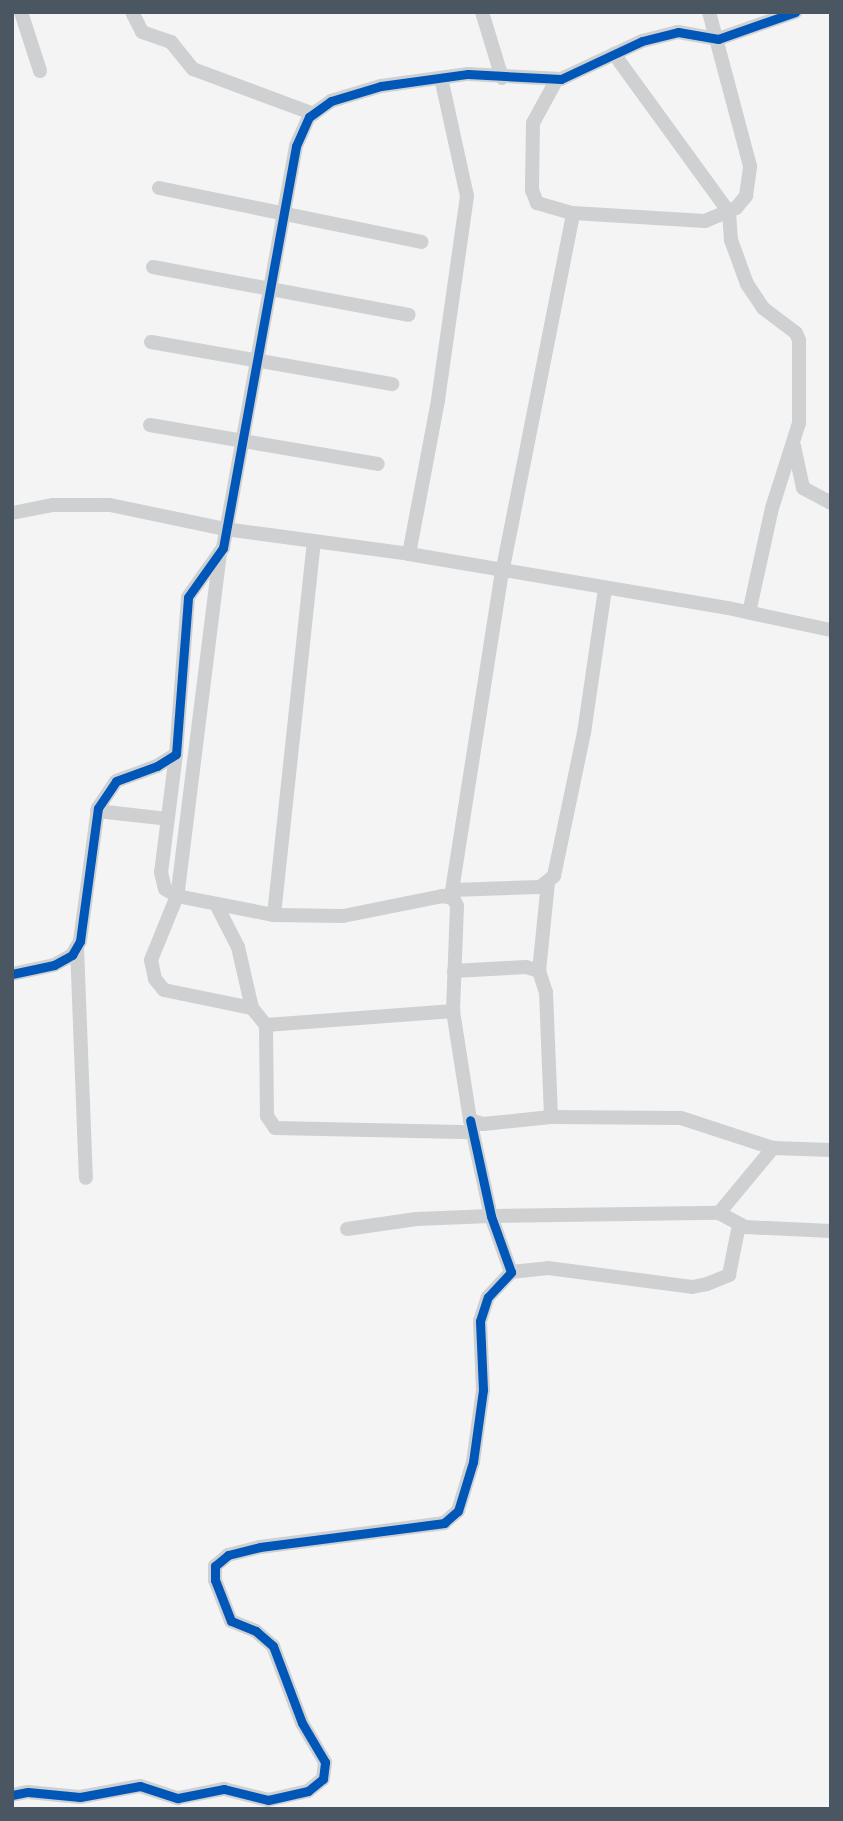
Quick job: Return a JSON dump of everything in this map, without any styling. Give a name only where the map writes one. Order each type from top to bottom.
[{"type":"street","points":[[21,12],[40,71]]},
{"type":"street","points":[[132,12],[142,32],[171,42],[193,69],[314,114]]},
{"type":"street","points":[[482,12],[502,78]]},
{"type":"street","points":[[557,79],[533,123],[532,190],[537,203],[572,213],[705,221],[729,212],[746,196],[750,166],[709,12]]},
{"type":"street","points":[[252,1008],[159,986],[152,960],[177,896],[220,553],[296,146],[314,114],[331,101],[381,86],[468,74],[557,79],[614,54],[678,32],[718,39],[795,12]]},
{"type":"street","points":[[614,54],[729,212],[731,240],[747,284],[763,308],[796,333],[799,340],[802,398],[793,441],[772,508],[749,613]]},
{"type":"street","points":[[409,554],[438,400],[467,197],[441,78]]},
{"type":"street","points":[[159,188],[421,242]]},
{"type":"street","points":[[511,1272],[491,1216],[471,1126],[453,1011],[457,906],[452,893],[502,573],[572,213]]},
{"type":"street","points":[[153,267],[409,315]]},
{"type":"street","points":[[151,342],[392,384]]},
{"type":"street","points":[[150,425],[378,464]]},
{"type":"street","points":[[793,441],[803,488],[831,503]]},
{"type":"street","points":[[12,513],[53,505],[110,505],[225,529],[409,554],[502,573],[749,613],[831,630]]},
{"type":"street","points":[[274,915],[314,541]]},
{"type":"street","points":[[220,553],[188,597],[176,754],[161,872],[165,889],[177,896],[216,906],[274,915],[343,916],[452,893],[540,887],[548,882],[558,866],[566,826],[605,589]]},
{"type":"street","points":[[86,1178],[76,947],[97,811],[116,780],[176,754]]},
{"type":"street","points":[[97,811],[168,819]]},
{"type":"street","points":[[548,882],[539,971],[546,992],[551,1117]]},
{"type":"street","points":[[216,906],[238,947],[252,1008],[266,1025],[267,1116],[275,1128],[471,1126],[551,1117],[681,1118],[773,1149],[831,1150]]},
{"type":"street","points":[[12,974],[54,965],[72,955],[76,947]]},
{"type":"street","points":[[454,971],[526,967],[539,971]]},
{"type":"street","points":[[266,1025],[453,1011]]},
{"type":"street","points":[[719,1213],[773,1149]]},
{"type":"street","points":[[348,1229],[416,1219],[719,1213],[739,1225],[831,1231]]},
{"type":"street","points":[[12,1796],[28,1792],[80,1797],[140,1786],[178,1798],[224,1789],[268,1800],[308,1791],[323,1779],[326,1762],[302,1723],[273,1646],[256,1631],[231,1621],[215,1580],[215,1566],[228,1555],[260,1546],[444,1523],[458,1511],[473,1462],[483,1390],[480,1321],[488,1297],[511,1272],[548,1268],[700,1286],[729,1275],[739,1225]]},
{"type":"cycle path","points":[[12,974],[54,965],[72,955],[80,941],[98,808],[116,781],[157,766],[176,754],[188,597],[223,548],[296,146],[309,117],[331,101],[381,86],[468,74],[561,79],[642,41],[678,32],[718,39],[795,12]]},
{"type":"cycle path","points":[[12,1795],[28,1792],[80,1797],[140,1786],[178,1798],[224,1789],[268,1800],[308,1791],[323,1779],[325,1762],[302,1723],[273,1646],[256,1631],[231,1621],[215,1580],[215,1566],[228,1555],[260,1547],[444,1523],[458,1511],[473,1462],[483,1390],[480,1321],[488,1297],[511,1272],[491,1216],[470,1120]]}]
